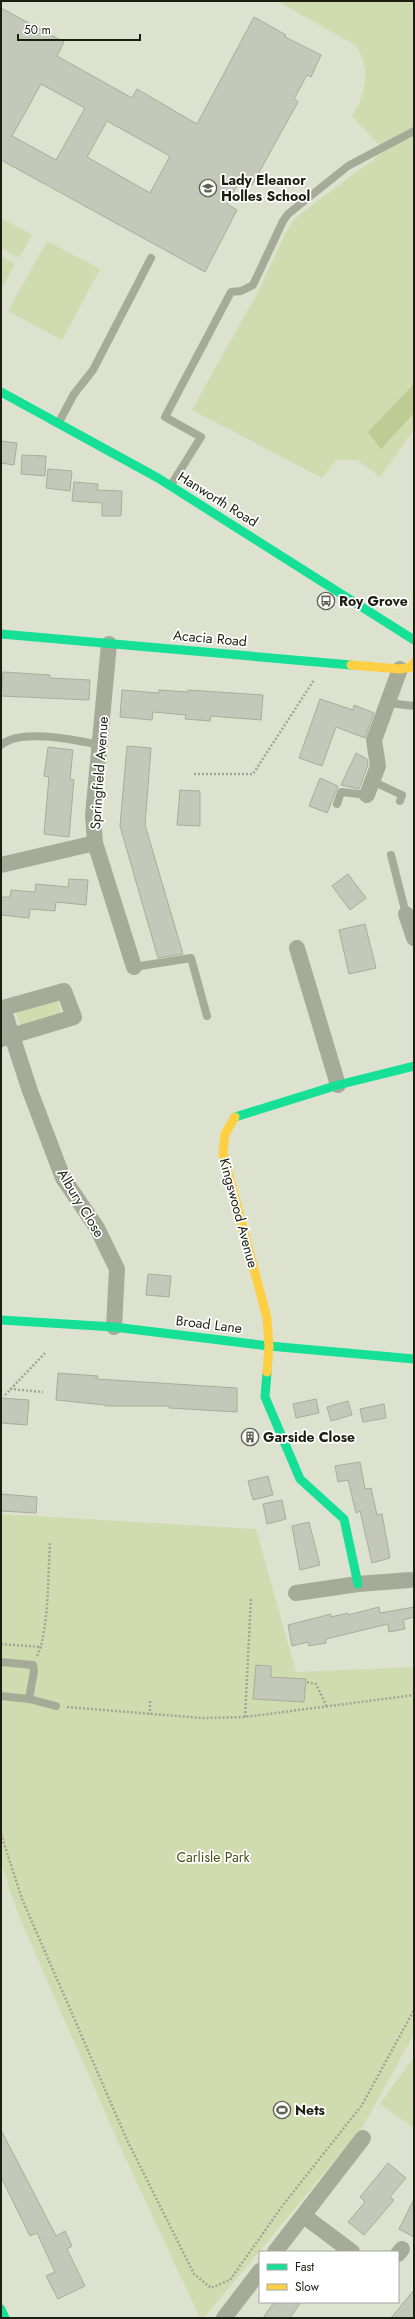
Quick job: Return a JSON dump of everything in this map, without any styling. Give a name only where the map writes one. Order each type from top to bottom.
[{"type":"street","name":"Hanworth Road","points":[[1,392],[170,486],[414,640]]},
{"type":"street","name":"Acacia Road","points":[[1,634],[326,662],[407,665]]},
{"type":"street","name":"Springfield Avenue","points":[[109,644],[93,815],[95,842],[134,967]]},
{"type":"street","points":[[370,788],[378,766],[374,740],[388,703],[407,665]]},
{"type":"street","points":[[1,865],[95,842]]},
{"type":"street","points":[[406,914],[414,938]]},
{"type":"street","points":[[297,948],[338,1085]]},
{"type":"street","name":"Albury Close","points":[[7,1038],[74,1017],[64,991],[2,1009],[7,1038],[30,1092],[63,1178],[97,1228],[117,1269],[114,1327]]},
{"type":"street","name":"Kingswood Avenue","points":[[269,1346],[267,1318],[223,1153],[224,1134],[236,1116],[338,1085],[414,1066]]},
{"type":"street","name":"Broad Lane","points":[[1,1320],[114,1327],[269,1346],[414,1359]]},
{"type":"street","points":[[269,1346],[265,1397],[300,1479],[324,1498],[344,1519],[358,1584]]},
{"type":"street","points":[[296,1593],[358,1584],[412,1580]]},
{"type":"street","points":[[276,2251],[363,2138]]},
{"type":"street","points":[[304,2216],[351,2251]]},
{"type":"street","points":[[224,2318],[259,2271]]},
{"type":"street","points":[[1,2309],[5,2318]]},
{"type":"lane","points":[[170,486],[201,437],[165,417],[231,292],[241,291],[253,285],[283,221],[288,214],[348,166],[414,131]]},
{"type":"lane","points":[[58,423],[74,394],[93,370],[151,258]]},
{"type":"lane","points":[[388,703],[414,706]]},
{"type":"lane","points":[[1,746],[18,737],[68,739],[100,745]]},
{"type":"lane","points":[[337,804],[341,792],[370,788],[402,795],[400,801]]},
{"type":"lane","points":[[391,855],[406,914]]},
{"type":"lane","points":[[134,967],[191,958],[207,1016]]},
{"type":"lane","points":[[1,1662],[33,1665],[34,1671],[30,1699]]},
{"type":"lane","points":[[1,1696],[30,1699],[56,1706]]},
{"type":"path","points":[[194,774],[253,774],[326,662]]},
{"type":"path","points":[[5,1395],[45,1353]]},
{"type":"path","points":[[10,1389],[43,1392]]},
{"type":"path","points":[[33,1665],[42,1647],[50,1543]]},
{"type":"path","points":[[245,1717],[251,1598]]},
{"type":"path","points":[[1,1644],[42,1647]]},
{"type":"path","points":[[307,1682],[316,1684],[327,1707]]},
{"type":"path","points":[[56,1706],[202,1718],[245,1717],[414,1695]]},
{"type":"path","points":[[150,1701],[150,1714]]},
{"type":"path","points":[[1,1834],[22,1899],[127,2140],[194,2274],[212,2288],[230,2280],[283,2205],[362,2105],[414,2010]]},
{"type":"green space","points":[[277,1],[414,1],[414,127],[380,146],[352,116],[361,99],[365,80],[364,62],[355,45]]},
{"type":"green space","points":[[414,135],[414,430],[380,477],[357,460],[336,460],[322,478],[192,410],[259,290],[285,234],[293,221],[386,150]]},
{"type":"green space","points":[[1,218],[32,235],[19,258],[1,248]]},
{"type":"green space","points":[[47,241],[100,269],[62,340],[8,311]]},
{"type":"green space","points":[[1,256],[15,264],[3,287],[1,286]]},
{"type":"green space","points":[[414,384],[414,413],[381,449],[368,432]]},
{"type":"green space","points":[[57,999],[61,1012],[20,1025],[16,1011]]},
{"type":"green space","name":"Carlisle Park","points":[[1,1514],[256,1529],[296,1672],[414,1667],[414,2034],[364,2125],[204,2318],[200,2318],[119,2144],[18,1914],[1,1864]]},
{"type":"green space","points":[[414,2057],[414,2128],[380,2104]]},
{"type":"building","points":[[1,8],[64,42],[57,56],[132,98],[137,89],[197,124],[254,17],[286,35],[285,37],[321,55],[311,77],[307,75],[294,99],[298,102],[252,185],[240,180],[227,204],[237,210],[205,272],[1,160]],"holes":[[[41,84],[85,108],[56,160],[12,136]],[[107,121],[170,156],[150,193],[87,157]]]},
{"type":"building","points":[[1,441],[17,443],[14,465],[1,463]]},
{"type":"building","points":[[22,455],[46,456],[45,476],[21,474]]},
{"type":"building","points":[[48,469],[72,471],[70,491],[46,488]]},
{"type":"building","points":[[74,482],[98,484],[97,490],[122,491],[121,516],[102,516],[102,503],[72,501]]},
{"type":"building","points":[[3,672],[50,675],[50,678],[90,680],[89,700],[1,696]]},
{"type":"building","points":[[122,690],[159,693],[159,690],[188,692],[188,690],[263,695],[261,720],[211,716],[210,721],[185,719],[186,715],[153,712],[152,720],[120,717]]},
{"type":"building","points":[[320,699],[353,710],[354,705],[374,713],[365,738],[336,727],[322,766],[299,758]]},
{"type":"building","points":[[127,746],[151,748],[145,825],[183,954],[158,958],[120,826]]},
{"type":"building","points":[[48,747],[73,750],[70,779],[74,780],[69,837],[44,834],[49,777],[44,776]]},
{"type":"building","points":[[356,753],[367,759],[368,765],[359,789],[341,785]]},
{"type":"building","points":[[320,778],[338,786],[327,813],[309,806]]},
{"type":"building","points":[[180,790],[200,791],[200,826],[177,825]]},
{"type":"building","points":[[348,874],[366,898],[350,910],[332,886]]},
{"type":"building","points":[[69,879],[88,880],[86,905],[56,902],[55,911],[30,909],[29,918],[1,915],[1,897],[10,897],[11,890],[35,892],[36,884],[68,887]]},
{"type":"building","points":[[365,924],[376,968],[349,974],[339,930]]},
{"type":"building","points":[[148,1274],[171,1276],[169,1297],[146,1295]]},
{"type":"building","points":[[58,1373],[98,1376],[97,1379],[237,1388],[237,1412],[169,1408],[169,1406],[105,1406],[56,1400]]},
{"type":"building","points":[[1,1398],[29,1400],[27,1425],[1,1423]]},
{"type":"building","points":[[316,1399],[319,1413],[296,1418],[293,1404]]},
{"type":"building","points":[[348,1401],[352,1415],[331,1421],[327,1407]]},
{"type":"building","points":[[384,1404],[386,1418],[363,1422],[360,1409]]},
{"type":"building","points":[[360,1462],[365,1489],[371,1488],[377,1515],[382,1514],[390,1558],[372,1563],[360,1511],[356,1513],[348,1480],[338,1482],[335,1466]]},
{"type":"building","points":[[268,1476],[273,1495],[253,1500],[248,1481]]},
{"type":"building","points":[[1,1494],[37,1497],[36,1513],[1,1511]]},
{"type":"building","points":[[282,1500],[286,1519],[267,1524],[263,1504]]},
{"type":"building","points":[[309,1522],[320,1565],[300,1570],[292,1526]]},
{"type":"building","points":[[379,1607],[380,1613],[414,1607],[414,1617],[403,1620],[405,1629],[389,1632],[388,1624],[326,1639],[326,1643],[309,1646],[308,1642],[292,1646],[288,1625],[331,1614],[331,1617],[348,1613],[348,1615]]},
{"type":"building","points":[[256,1665],[271,1666],[271,1677],[306,1679],[304,1702],[253,1699]]},
{"type":"building","points":[[1,2130],[56,2236],[65,2231],[72,2246],[67,2249],[85,2286],[58,2299],[46,2276],[55,2272],[37,2233],[30,2236],[1,2177]]},
{"type":"building","points":[[388,2163],[406,2178],[390,2197],[394,2200],[364,2235],[348,2222],[365,2202],[360,2197]]},
{"type":"building","points":[[414,2199],[414,2237],[399,2229]]},
{"type":"building","points":[[414,2290],[414,2318],[391,2318]]},
{"type":"building","points":[[273,2303],[300,2303],[290,2318],[263,2318]]},
{"type":"traffic: fast","points":[[1,392],[158,478],[414,640]]},
{"type":"traffic: fast","points":[[1,634],[351,665]]},
{"type":"traffic: fast","points":[[235,1117],[338,1085],[414,1066]]},
{"type":"traffic: fast","points":[[1,1320],[114,1327],[269,1346],[414,1359]]},
{"type":"traffic: fast","points":[[267,1372],[265,1397],[300,1479],[344,1519],[358,1584]]},
{"type":"traffic: fast","points":[[1,2309],[5,2318]]},
{"type":"traffic: slow","points":[[351,665],[400,669],[411,667],[414,662]]},
{"type":"traffic: slow","points":[[235,1117],[225,1134],[223,1153],[267,1318],[269,1346],[267,1372]]},
{"type":"place","name":"Lady Eleanor Holles School","points":[[208,188]]},
{"type":"place","name":"Roy Grove","points":[[326,601]]},
{"type":"place","name":"Garside Close","points":[[250,1437]]},
{"type":"place","name":"Nets","points":[[282,2110]]}]
